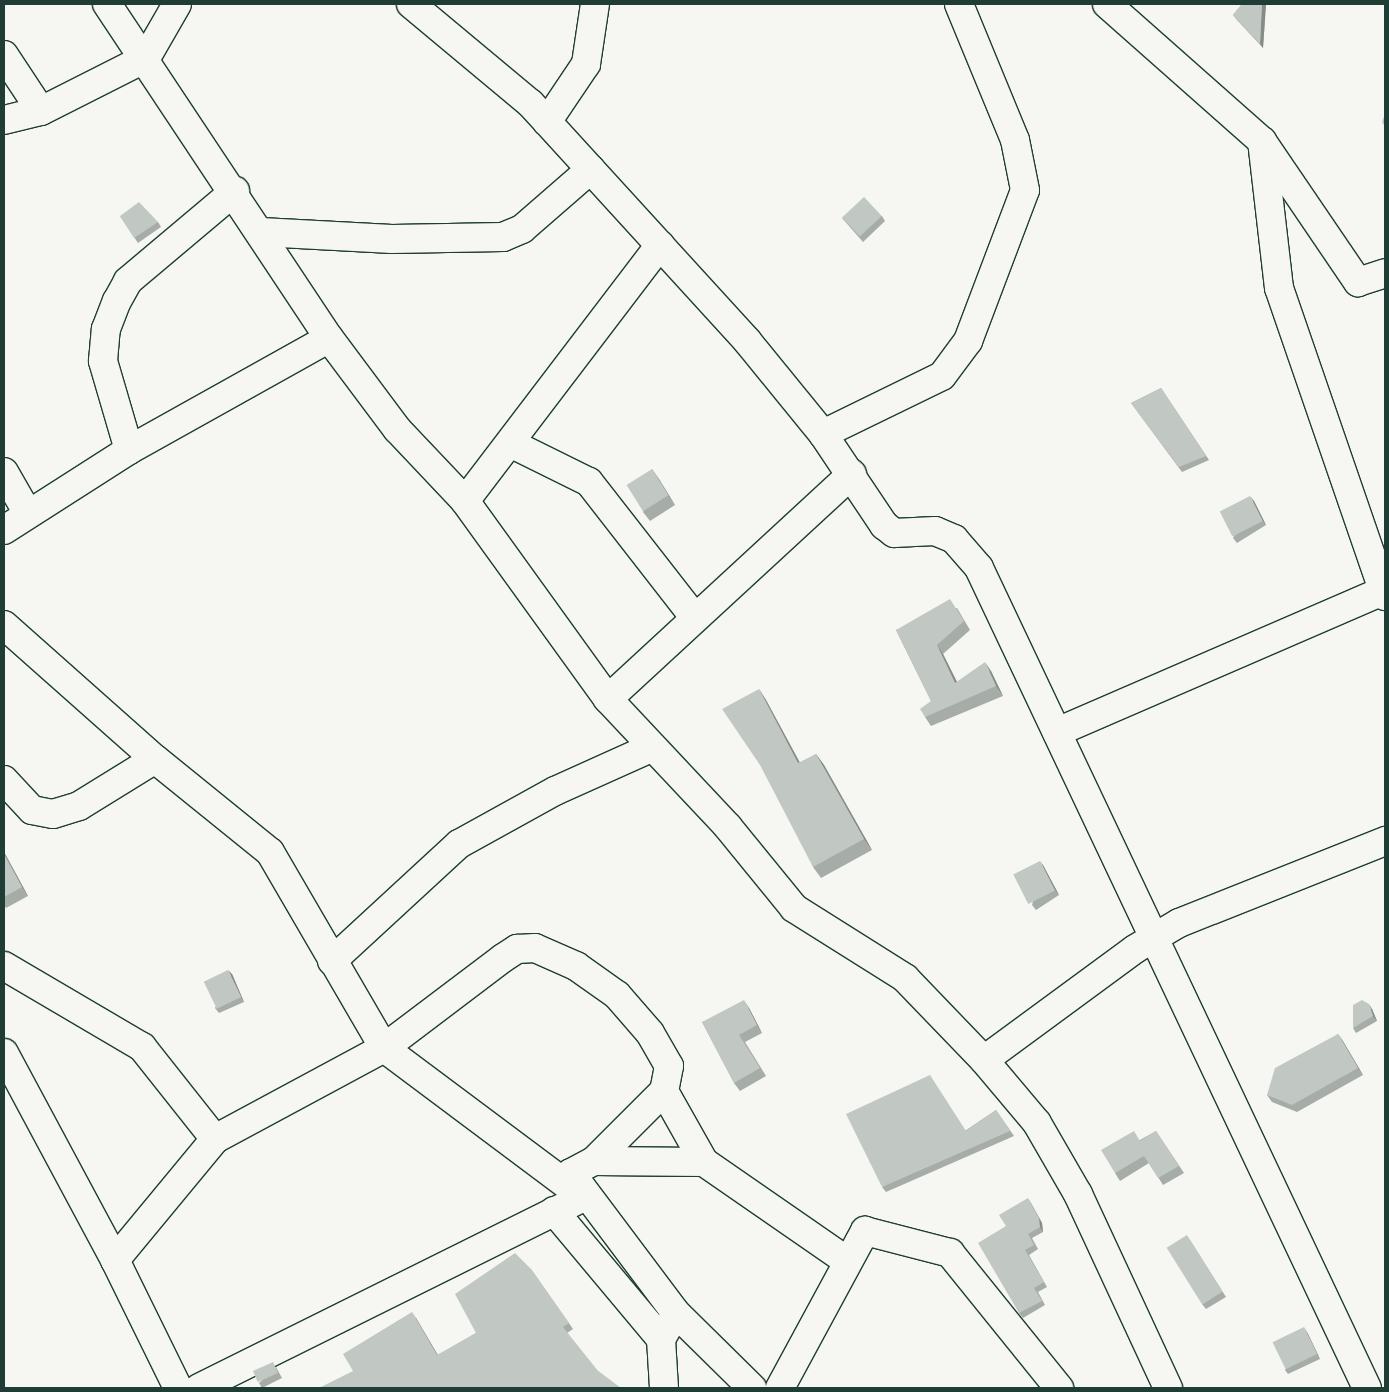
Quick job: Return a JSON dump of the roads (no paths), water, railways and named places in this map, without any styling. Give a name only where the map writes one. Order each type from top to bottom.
[{"type":"street","points":[[107,4],[146,58],[235,191],[328,338],[397,428],[465,501],[608,699],[728,827],[794,908],[905,978],[984,1060],[1037,1123],[1078,1194],[1168,1388]]},
{"type":"street","points":[[4,120],[41,111],[146,58],[177,4]]},
{"type":"street","points":[[411,4],[547,122],[660,245],[823,434],[852,474],[884,525],[894,533],[935,531],[954,538],[979,568],[1367,1388]]},
{"type":"street","points":[[547,122],[586,64],[595,4]]},
{"type":"street","points":[[823,434],[942,376],[968,341],[1025,190],[1015,140],[959,4]]},
{"type":"street","points":[[1110,5],[1262,141],[1358,282],[1385,273]]},
{"type":"street","points":[[4,55],[41,111]]},
{"type":"street","points":[[1057,732],[1384,592],[1279,288],[1262,141]]},
{"type":"street","points":[[261,232],[392,239],[503,237],[522,229],[590,169]]},
{"type":"street","points":[[129,450],[103,361],[106,329],[117,301],[128,281],[235,191]]},
{"type":"street","points":[[465,501],[660,245]]},
{"type":"street","points":[[4,530],[27,512],[129,450],[328,338]]},
{"type":"street","points":[[510,443],[589,482],[696,618]]},
{"type":"street","points":[[4,472],[27,512]]},
{"type":"street","points":[[608,699],[852,474]]},
{"type":"street","points":[[4,625],[155,759],[270,852],[384,1048],[583,1197]]},
{"type":"street","points":[[332,961],[459,844],[556,791],[653,747]]},
{"type":"street","points":[[4,780],[32,810],[54,814],[80,806],[155,759]]},
{"type":"street","points":[[984,1060],[1154,938],[1179,923],[1385,841]]},
{"type":"street","points":[[115,1260],[215,1139],[384,1048],[502,958],[517,950],[535,948],[576,966],[617,995],[664,1052],[668,1066],[664,1092],[594,1160],[571,1173]]},
{"type":"street","points":[[4,966],[142,1047],[215,1139]]},
{"type":"street","points":[[4,1053],[115,1260],[178,1388]]},
{"type":"street","points":[[664,1092],[704,1162],[846,1261]]},
{"type":"street","points":[[594,1160],[704,1162]]},
{"type":"street","points":[[571,1173],[583,1197]]},
{"type":"street","points":[[571,1173],[676,1313],[752,1388]]},
{"type":"street","points":[[199,1388],[583,1197]]},
{"type":"street","points":[[554,1211],[660,1339],[664,1388]]},
{"type":"street","points":[[780,1388],[846,1261],[865,1231],[950,1253],[1046,1385]]},
{"type":"street","points":[[660,1339],[676,1313]]}]
